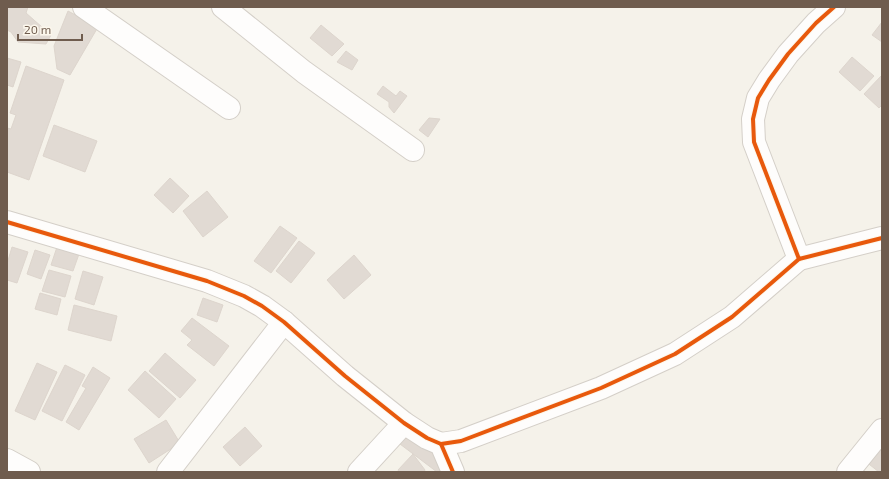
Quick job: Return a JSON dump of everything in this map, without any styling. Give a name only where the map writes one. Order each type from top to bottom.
[{"type":"street","points":[[84,7],[228,108]]},
{"type":"street","points":[[223,7],[304,72],[413,150]]},
{"type":"street","points":[[800,259],[754,142],[753,119],[758,98],[769,80],[788,54],[816,23],[834,7]]},
{"type":"street","points":[[7,222],[207,281],[244,296],[262,306],[284,322],[345,376],[404,423],[427,438],[441,444],[461,441],[601,388],[675,354],[732,318],[800,259],[882,238]]},
{"type":"street","points":[[168,472],[284,322]]},
{"type":"street","points":[[359,472],[404,423]]},
{"type":"street","points":[[848,472],[882,430]]},
{"type":"street","points":[[441,444],[453,472]]},
{"type":"street","points":[[7,460],[29,472]]},
{"type":"building","points":[[7,7],[28,7],[26,13],[51,35],[46,44],[18,42],[11,32],[7,30]]},
{"type":"building","points":[[68,11],[98,27],[70,75],[57,69],[54,46]]},
{"type":"building","points":[[882,22],[882,42],[872,35]]},
{"type":"building","points":[[321,25],[344,44],[332,56],[310,38]]},
{"type":"building","points":[[346,51],[358,60],[352,70],[337,62]]},
{"type":"building","points":[[852,57],[874,76],[860,91],[839,72]]},
{"type":"building","points":[[7,58],[21,62],[13,87],[7,85]]},
{"type":"building","points":[[26,66],[64,80],[29,180],[7,172],[7,128],[11,129],[16,115],[10,113]]},
{"type":"building","points":[[882,75],[882,105],[879,108],[864,94]]},
{"type":"building","points":[[383,86],[396,96],[400,91],[407,96],[394,113],[389,107],[389,102],[377,94]]},
{"type":"building","points":[[429,118],[440,119],[428,137],[419,130]]},
{"type":"building","points":[[54,125],[97,141],[85,172],[43,156]]},
{"type":"building","points":[[170,178],[189,196],[173,213],[154,195]]},
{"type":"building","points":[[207,191],[228,217],[203,237],[183,211]]},
{"type":"building","points":[[280,226],[297,238],[271,273],[254,261]]},
{"type":"building","points":[[299,241],[315,253],[291,283],[276,271]]},
{"type":"building","points":[[12,247],[28,252],[17,283],[7,280],[7,264]]},
{"type":"building","points":[[57,247],[79,254],[73,271],[51,265]]},
{"type":"building","points":[[35,250],[50,255],[41,279],[27,274]]},
{"type":"building","points":[[354,255],[371,275],[344,299],[327,280]]},
{"type":"building","points":[[49,270],[71,276],[65,297],[42,291]]},
{"type":"building","points":[[83,271],[103,277],[94,305],[75,299]]},
{"type":"building","points":[[40,293],[61,299],[57,315],[35,309]]},
{"type":"building","points":[[203,298],[223,305],[217,322],[197,315]]},
{"type":"building","points":[[74,305],[117,316],[111,341],[68,330]]},
{"type":"building","points":[[192,318],[229,346],[214,366],[187,345],[192,340],[181,331]]},
{"type":"building","points":[[165,353],[196,380],[180,398],[149,371]]},
{"type":"building","points":[[37,363],[57,372],[35,420],[15,411]]},
{"type":"building","points":[[65,365],[85,375],[62,421],[42,411]]},
{"type":"building","points":[[93,367],[110,378],[79,430],[66,422],[86,388],[82,386]]},
{"type":"building","points":[[145,371],[176,399],[159,418],[128,390]]},
{"type":"building","points":[[166,420],[180,443],[149,463],[134,439]]},
{"type":"building","points":[[245,427],[262,446],[240,466],[223,447]]},
{"type":"building","points":[[410,432],[438,447],[443,472],[437,472],[400,444]]},
{"type":"building","points":[[882,439],[882,472],[879,472],[865,461]]},
{"type":"building","points":[[413,454],[425,470],[424,472],[399,472],[398,470]]},
{"type":"cycle path","points":[[834,7],[816,23],[788,54],[758,98],[753,119],[754,142],[799,259],[882,238]]},
{"type":"cycle path","points":[[7,222],[207,281],[244,296],[262,306],[284,322],[345,376],[404,423],[427,438],[441,444],[453,472]]},
{"type":"cycle path","points":[[441,444],[461,441],[601,388],[675,354],[732,317],[799,259]]}]
